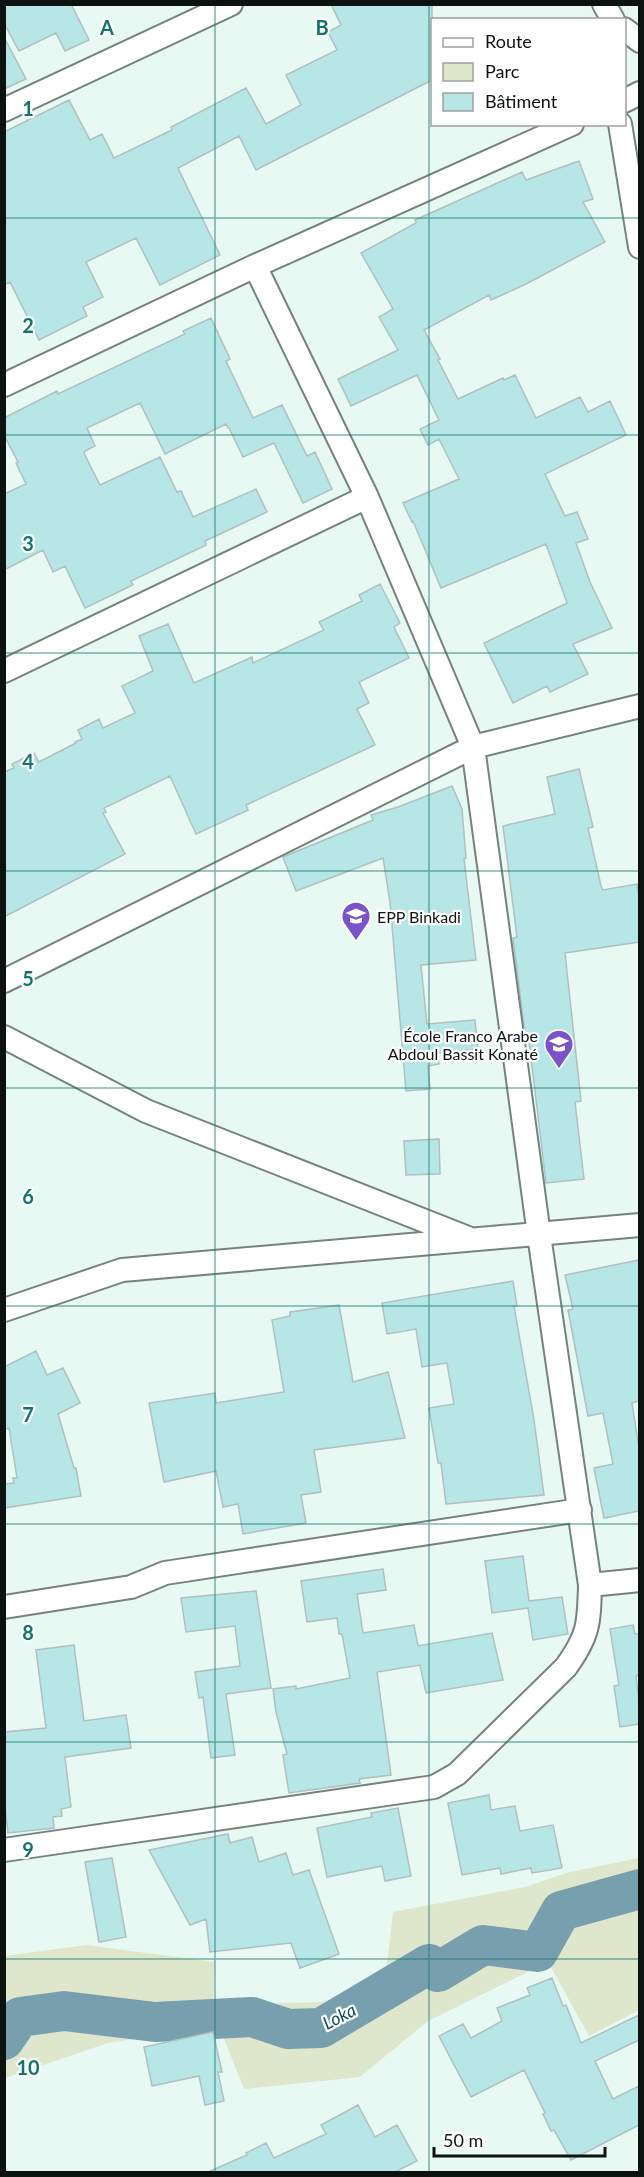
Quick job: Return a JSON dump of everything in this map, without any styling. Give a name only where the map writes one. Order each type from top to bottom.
[{"type":"street","points":[[4,110],[231,4]]},
{"type":"street","points":[[626,30],[639,41]]},
{"type":"street","points":[[4,385],[255,266],[568,126]]},
{"type":"street","points":[[620,126],[639,247]]},
{"type":"street","points":[[4,1850],[434,1787],[457,1774],[566,1667],[580,1647],[589,1623],[590,1585],[580,1510],[539,1235],[472,747],[368,496],[255,266]]},
{"type":"street","points":[[4,671],[368,496]]},
{"type":"street","points":[[4,981],[472,747],[639,706]]},
{"type":"street","points":[[4,1037],[146,1111],[474,1240]]},
{"type":"street","points":[[4,1310],[122,1270],[639,1225]]},
{"type":"street","points":[[4,1607],[131,1587],[165,1573],[580,1510]]},
{"type":"street","points":[[590,1585],[639,1580]]},
{"type":"green space","points":[[639,1858],[639,2010],[589,2036],[548,1962],[428,2021],[360,2077],[244,2089],[219,2026],[108,2043],[5,2078],[5,1956],[86,1945],[215,1962],[213,2005],[322,2002],[385,1982],[393,1912],[525,1887],[566,1873]]},
{"type":"building","points":[[4,4],[71,4],[89,40],[65,51],[56,33],[19,51],[4,23]]},
{"type":"building","points":[[331,4],[432,4],[431,81],[256,170],[239,136],[178,168],[220,255],[160,285],[136,238],[86,262],[103,297],[83,307],[87,316],[39,340],[10,282],[4,285],[4,132],[69,100],[90,140],[102,134],[114,158],[172,130],[171,127],[246,88],[266,124],[301,105],[286,75],[337,50],[328,32],[341,25]]},
{"type":"building","points":[[4,37],[26,79],[4,89]]},
{"type":"building","points":[[579,161],[593,199],[583,202],[605,242],[526,284],[491,300],[489,295],[424,330],[458,399],[503,378],[504,380],[515,375],[536,418],[580,397],[588,412],[610,401],[626,435],[545,474],[565,516],[577,512],[588,539],[576,543],[590,582],[612,628],[573,644],[588,674],[550,692],[547,686],[513,703],[484,643],[567,603],[546,544],[441,588],[403,503],[459,479],[439,439],[428,445],[420,429],[439,420],[417,375],[351,406],[338,379],[398,350],[379,317],[393,309],[361,253],[416,223],[415,220],[522,172],[526,180]]},
{"type":"building","points":[[211,318],[230,359],[226,361],[253,418],[282,405],[307,456],[315,452],[332,489],[303,503],[274,443],[243,457],[226,424],[165,454],[140,403],[87,428],[95,446],[84,453],[100,485],[160,457],[177,492],[181,491],[193,517],[256,489],[267,512],[205,541],[206,545],[131,581],[133,585],[85,608],[65,566],[53,572],[43,550],[4,570],[4,494],[26,484],[4,435],[4,418],[57,391],[58,394],[185,334],[183,331]]},
{"type":"building","points":[[380,584],[400,623],[394,627],[409,658],[359,682],[369,703],[357,709],[375,745],[246,805],[248,810],[196,834],[170,776],[104,808],[106,812],[103,813],[125,854],[4,917],[4,772],[14,768],[12,764],[34,753],[39,762],[76,743],[82,739],[78,730],[99,719],[103,728],[135,713],[122,686],[153,671],[139,636],[168,624],[194,683],[252,657],[253,663],[324,630],[319,622],[362,601],[359,595]]},
{"type":"building","points":[[579,769],[593,827],[588,828],[601,886],[603,890],[637,884],[639,942],[565,953],[581,1101],[575,1102],[584,1179],[546,1183],[529,1041],[526,1042],[513,938],[517,937],[503,826],[555,814],[547,777]]},
{"type":"building","points":[[452,786],[462,809],[466,858],[464,859],[476,960],[421,965],[427,1024],[475,1020],[478,1049],[438,1053],[439,1064],[428,1066],[430,1089],[406,1091],[390,902],[383,858],[296,891],[283,857],[373,820],[371,815]]},
{"type":"building","points":[[439,1139],[440,1174],[406,1175],[404,1141]]},
{"type":"building","points":[[639,1260],[639,1401],[632,1403],[639,1448],[639,1511],[604,1518],[594,1468],[613,1464],[603,1413],[588,1416],[568,1310],[573,1309],[565,1275]]},
{"type":"building","points":[[513,1281],[517,1306],[514,1306],[534,1420],[544,1495],[446,1504],[441,1463],[438,1463],[429,1408],[454,1404],[447,1363],[422,1367],[416,1329],[387,1334],[382,1303]]},
{"type":"building","points":[[339,1305],[353,1382],[388,1372],[405,1438],[314,1450],[321,1492],[301,1495],[306,1523],[243,1534],[238,1504],[223,1507],[216,1471],[164,1482],[149,1403],[215,1393],[216,1403],[284,1392],[272,1320],[290,1316],[290,1312]]},
{"type":"building","points":[[36,1351],[47,1375],[63,1368],[80,1403],[58,1414],[74,1468],[76,1468],[81,1496],[4,1508],[4,1484],[14,1483],[13,1478],[17,1478],[9,1428],[4,1430],[4,1367]]},
{"type":"building","points":[[523,1556],[529,1601],[562,1597],[568,1634],[533,1640],[528,1608],[492,1613],[485,1561]]},
{"type":"building","points":[[383,1569],[386,1590],[357,1594],[363,1633],[414,1625],[418,1646],[492,1633],[503,1680],[426,1693],[420,1665],[377,1672],[391,1775],[359,1779],[360,1783],[289,1793],[283,1755],[287,1754],[276,1712],[273,1689],[296,1686],[296,1689],[350,1678],[337,1618],[307,1622],[301,1581]]},
{"type":"building","points":[[256,1591],[271,1688],[226,1694],[235,1755],[211,1758],[203,1697],[199,1698],[195,1672],[240,1666],[235,1626],[186,1632],[181,1598]]},
{"type":"building","points":[[633,1625],[635,1634],[639,1634],[639,1675],[636,1676],[639,1724],[620,1727],[614,1686],[619,1685],[610,1629]]},
{"type":"building","points":[[74,1645],[84,1721],[126,1715],[131,1748],[65,1757],[71,1807],[61,1809],[62,1816],[53,1817],[54,1828],[8,1833],[4,1798],[4,1732],[46,1728],[36,1650]]},
{"type":"building","points":[[489,1795],[491,1810],[515,1806],[520,1831],[553,1825],[562,1868],[532,1873],[531,1868],[501,1874],[500,1868],[462,1875],[448,1803]]},
{"type":"building","points":[[398,1808],[411,1876],[385,1881],[382,1866],[327,1877],[317,1828],[372,1817],[371,1813]]},
{"type":"building","points":[[228,1834],[230,1843],[252,1837],[259,1862],[286,1853],[293,1875],[309,1870],[339,1954],[300,1968],[291,1943],[210,1952],[206,1919],[190,1925],[149,1850]]},
{"type":"building","points":[[112,1858],[126,1937],[99,1942],[85,1862]]},
{"type":"building","points":[[552,1978],[581,2043],[639,2015],[639,2040],[595,2061],[613,2099],[639,2086],[639,2125],[571,2160],[554,2130],[551,2131],[524,2070],[471,2097],[439,2036],[463,2024],[471,2038],[502,2021],[497,2008],[530,1995],[527,1988]]},
{"type":"building","points":[[213,2032],[222,2072],[218,2072],[224,2101],[205,2105],[199,2076],[152,2086],[144,2047]]},
{"type":"building","points":[[358,2105],[375,2137],[397,2125],[417,2161],[395,2172],[208,2172],[247,2155],[246,2153],[266,2143],[274,2158],[326,2134],[321,2125]]},
{"type":"waterway","name":"Loka","points":[[4,2040],[20,2017],[64,2011],[155,2022],[252,2017],[288,2029],[321,2028],[429,1964],[438,1972],[483,1945],[538,1952],[561,1911],[640,1889]]},
{"type":"place","name":"EPP Binkadi","points":[[356,942]]},
{"type":"place","name":"École Franco Arabe Abdoul Bassit Konaté","points":[[559,1070]]}]
